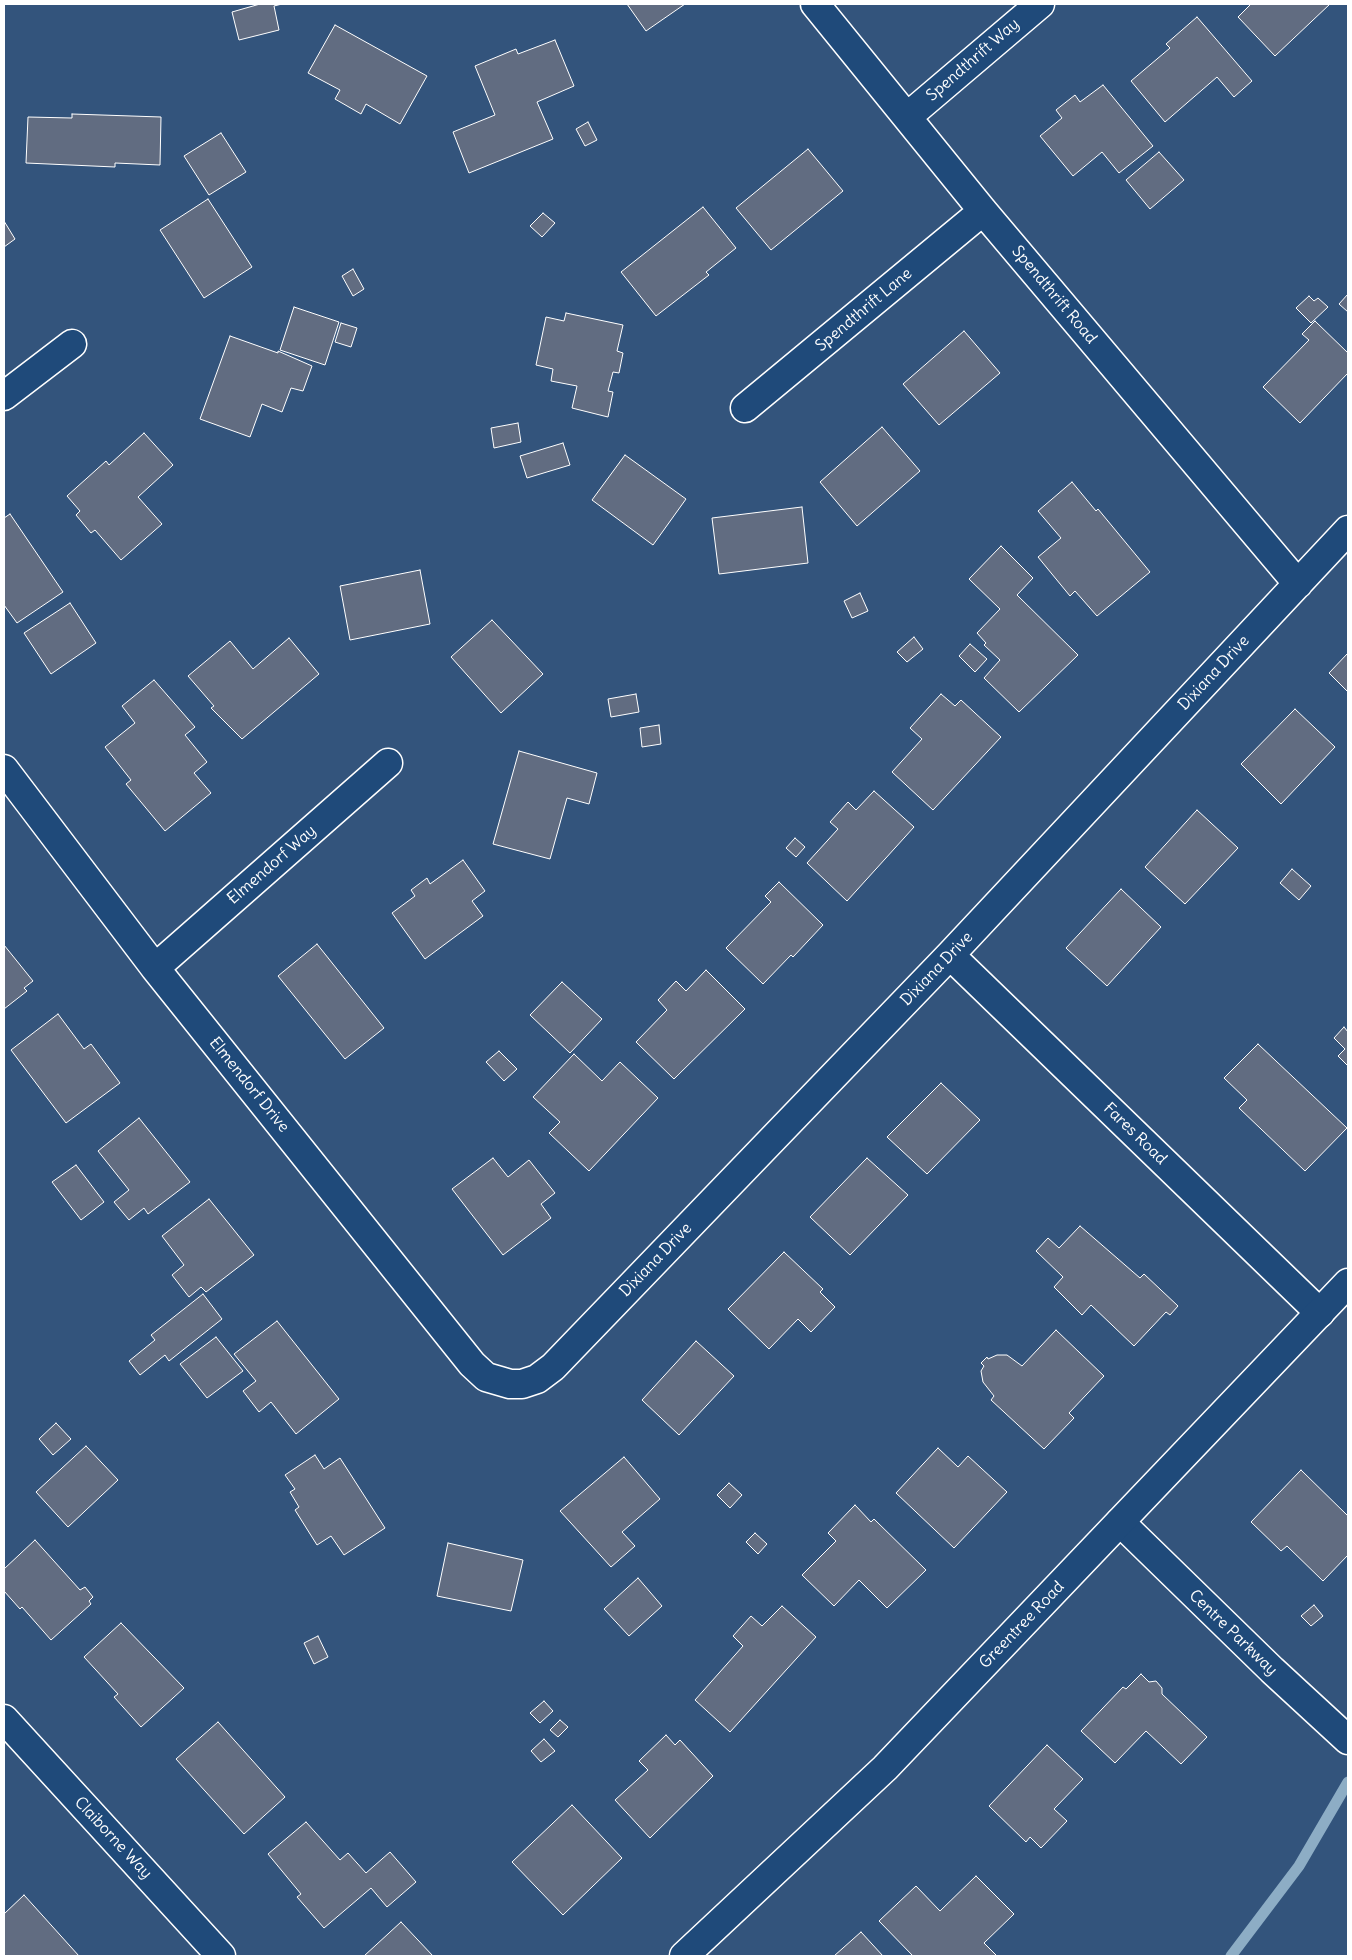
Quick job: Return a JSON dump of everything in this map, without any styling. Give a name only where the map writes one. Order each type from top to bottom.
[{"type":"street","name":"Spendthrift Road","points":[[815,4],[983,211],[1298,584]]},
{"type":"street","name":"Spendthrift Way","points":[[907,117],[1040,4]]},
{"type":"street","name":"Spendthrift Lane","points":[[745,408],[983,211]]},
{"type":"street","points":[[4,396],[72,344]]},
{"type":"street","name":"Dixiana Drive","points":[[510,1384],[537,1379],[553,1367],[950,955],[1348,530]]},
{"type":"street","name":"Elmendorf Way","points":[[155,968],[388,763]]},
{"type":"street","name":"Elmendorf Drive","points":[[4,769],[155,968],[472,1364],[486,1377],[510,1384]]},
{"type":"street","name":"Fares Road","points":[[950,955],[1320,1313]]},
{"type":"street","name":"Greentree Road","points":[[684,1956],[885,1768],[1348,1283]]},
{"type":"street","name":"Centre Parkway","points":[[1120,1522],[1272,1670],[1348,1740]]},
{"type":"street","name":"Claiborne Way","points":[[4,1719],[222,1956]]},
{"type":"building","points":[[260,4],[282,4],[274,6],[279,30],[239,40],[232,12]]},
{"type":"building","points":[[627,4],[685,4],[646,31]]},
{"type":"building","points":[[1251,4],[1330,4],[1275,56],[1238,17]]},
{"type":"building","points":[[1197,17],[1252,81],[1234,97],[1217,77],[1165,122],[1131,81],[1170,48],[1166,44]]},
{"type":"building","points":[[335,25],[427,76],[400,124],[366,104],[361,114],[335,99],[340,90],[308,73]]},
{"type":"building","points":[[555,40],[574,86],[537,102],[553,139],[469,173],[453,132],[495,115],[475,66],[516,49],[518,54]]},
{"type":"building","points":[[1103,85],[1153,146],[1119,173],[1102,152],[1073,176],[1040,136],[1062,118],[1056,110],[1075,95],[1080,102]]},
{"type":"building","points":[[72,114],[161,117],[160,165],[115,163],[115,167],[26,163],[28,117],[72,118]]},
{"type":"building","points":[[588,122],[597,140],[585,146],[576,129]]},
{"type":"building","points":[[221,133],[246,172],[209,195],[184,156]]},
{"type":"building","points":[[808,149],[843,191],[771,250],[736,208]]},
{"type":"building","points":[[1159,152],[1184,180],[1150,209],[1126,180]]},
{"type":"building","points":[[208,199],[252,267],[204,298],[160,230]]},
{"type":"building","points":[[703,207],[736,248],[706,272],[709,275],[656,316],[621,272]]},
{"type":"building","points":[[543,213],[555,223],[542,237],[530,226]]},
{"type":"building","points":[[4,221],[15,239],[4,247]]},
{"type":"building","points":[[353,269],[364,289],[353,296],[342,276]]},
{"type":"building","points":[[1348,294],[1348,312],[1339,304]]},
{"type":"building","points":[[1309,296],[1314,301],[1318,298],[1328,307],[1311,323],[1296,308]]},
{"type":"building","points":[[294,307],[339,322],[325,365],[280,350]]},
{"type":"building","points":[[566,313],[623,325],[617,351],[623,353],[619,373],[613,372],[608,391],[613,392],[608,417],[572,408],[577,386],[551,381],[553,369],[536,365],[546,317],[564,321]]},
{"type":"building","points":[[1315,321],[1348,353],[1348,373],[1300,423],[1263,387],[1309,340],[1302,334]]},
{"type":"building","points":[[341,323],[357,328],[351,347],[335,342]]},
{"type":"building","points":[[964,331],[1000,373],[939,425],[903,384]]},
{"type":"building","points":[[230,336],[278,353],[278,351],[312,366],[303,391],[291,388],[282,412],[262,404],[250,437],[200,419]]},
{"type":"building","points":[[518,423],[521,442],[494,448],[491,428]]},
{"type":"building","points":[[882,427],[920,471],[857,526],[820,482]]},
{"type":"building","points":[[144,433],[173,465],[138,497],[162,524],[121,560],[95,530],[91,533],[76,515],[80,511],[67,496],[106,461],[109,465]]},
{"type":"building","points":[[563,443],[570,465],[527,478],[520,456]]},
{"type":"building","points":[[625,455],[686,499],[653,545],[592,500]]},
{"type":"building","points":[[1072,482],[1096,511],[1098,509],[1150,572],[1097,616],[1075,591],[1070,596],[1038,557],[1061,538],[1038,511]]},
{"type":"building","points":[[802,507],[808,563],[719,574],[712,518]]},
{"type":"building","points":[[10,514],[63,592],[17,623],[4,605],[4,518]]},
{"type":"building","points":[[1001,546],[1033,578],[1017,595],[1078,655],[1019,712],[984,678],[1000,660],[984,645],[986,643],[977,633],[1000,609],[969,579]]},
{"type":"building","points":[[420,570],[430,624],[350,640],[340,586]]},
{"type":"building","points":[[860,593],[868,611],[852,618],[844,601]]},
{"type":"building","points":[[70,603],[96,643],[51,674],[24,633]]},
{"type":"building","points":[[492,620],[543,674],[501,713],[451,657]]},
{"type":"building","points":[[914,637],[923,649],[907,662],[897,652]]},
{"type":"building","points":[[289,638],[319,674],[242,739],[211,708],[214,706],[188,676],[230,641],[253,669]]},
{"type":"building","points":[[970,644],[987,659],[975,672],[959,656]]},
{"type":"building","points":[[1348,653],[1348,692],[1329,673]]},
{"type":"building","points":[[154,680],[195,727],[185,735],[207,762],[194,773],[211,793],[165,831],[126,784],[131,780],[105,747],[135,723],[122,706]]},
{"type":"building","points":[[636,694],[639,712],[611,717],[608,699]]},
{"type":"building","points":[[941,694],[955,706],[961,700],[1001,737],[933,810],[892,772],[922,739],[910,728]]},
{"type":"building","points":[[1295,709],[1335,747],[1281,804],[1241,764]]},
{"type":"building","points":[[659,725],[661,744],[642,747],[640,728]]},
{"type":"building","points":[[519,751],[597,773],[589,804],[567,798],[550,859],[493,844]]},
{"type":"building","points":[[874,791],[914,827],[847,901],[807,863],[838,829],[830,822],[848,802],[856,810]]},
{"type":"building","points":[[1197,810],[1238,848],[1185,904],[1145,867]]},
{"type":"building","points":[[795,838],[805,847],[796,857],[786,848]]},
{"type":"building","points":[[463,860],[485,891],[472,901],[483,916],[425,959],[392,913],[415,896],[411,890],[427,878],[430,884]]},
{"type":"building","points":[[1292,869],[1311,886],[1299,900],[1280,883]]},
{"type":"building","points":[[779,882],[823,925],[793,957],[791,955],[763,984],[726,948],[771,902],[765,896]]},
{"type":"building","points":[[1121,889],[1161,927],[1107,986],[1066,948]]},
{"type":"building","points":[[317,944],[384,1028],[345,1059],[278,976]]},
{"type":"building","points":[[4,945],[33,981],[24,988],[27,991],[4,1009]]},
{"type":"building","points":[[706,970],[745,1009],[674,1079],[636,1042],[667,1010],[658,1000],[676,981],[686,991]]},
{"type":"building","points":[[562,982],[602,1019],[570,1053],[530,1015]]},
{"type":"building","points":[[58,1014],[84,1049],[91,1044],[120,1083],[66,1123],[11,1050]]},
{"type":"building","points":[[1344,1027],[1348,1032],[1348,1066],[1338,1056],[1345,1049],[1334,1038]]},
{"type":"building","points":[[1258,1044],[1347,1128],[1305,1171],[1239,1108],[1247,1100],[1224,1078]]},
{"type":"building","points":[[499,1051],[517,1069],[504,1081],[486,1062]]},
{"type":"building","points":[[574,1054],[602,1081],[620,1062],[658,1098],[589,1171],[549,1133],[560,1122],[533,1097]]},
{"type":"building","points":[[941,1083],[980,1120],[927,1174],[887,1137]]},
{"type":"building","points":[[139,1118],[190,1182],[148,1214],[144,1208],[129,1220],[114,1202],[129,1190],[98,1151]]},
{"type":"building","points":[[493,1158],[508,1177],[529,1160],[555,1193],[541,1204],[551,1218],[503,1255],[452,1189]]},
{"type":"building","points":[[867,1158],[908,1195],[850,1255],[810,1217]]},
{"type":"building","points":[[76,1165],[104,1202],[81,1220],[52,1182]]},
{"type":"building","points":[[209,1199],[254,1255],[206,1292],[201,1287],[189,1297],[172,1275],[184,1265],[162,1236]]},
{"type":"building","points":[[1080,1226],[1140,1278],[1144,1274],[1178,1306],[1170,1315],[1166,1312],[1134,1346],[1091,1305],[1082,1315],[1054,1287],[1063,1277],[1036,1251],[1048,1238],[1059,1248]]},
{"type":"building","points":[[784,1252],[823,1289],[820,1292],[835,1307],[811,1332],[798,1319],[769,1349],[728,1309]]},
{"type":"building","points":[[203,1294],[222,1319],[169,1361],[165,1355],[140,1375],[129,1361],[155,1340],[151,1335]]},
{"type":"building","points":[[277,1321],[339,1399],[296,1434],[271,1402],[259,1412],[243,1391],[256,1381],[234,1354]]},
{"type":"building","points":[[1056,1330],[1104,1376],[1069,1413],[1074,1418],[1044,1449],[991,1400],[994,1396],[983,1382],[981,1371],[984,1366],[981,1363],[987,1357],[988,1359],[997,1355],[1007,1355],[1022,1366]]},
{"type":"building","points":[[216,1337],[243,1371],[207,1398],[180,1364]]},
{"type":"building","points":[[696,1341],[734,1376],[679,1435],[642,1400]]},
{"type":"building","points":[[56,1423],[71,1439],[53,1455],[39,1439]]},
{"type":"building","points":[[86,1446],[118,1480],[68,1527],[36,1492]]},
{"type":"building","points":[[938,1448],[958,1467],[968,1456],[1007,1492],[954,1548],[896,1493]]},
{"type":"building","points":[[315,1455],[324,1469],[340,1458],[385,1528],[344,1555],[331,1536],[317,1545],[295,1510],[299,1507],[290,1492],[295,1489],[285,1475]]},
{"type":"building","points":[[624,1457],[660,1499],[622,1532],[635,1546],[611,1567],[560,1511]]},
{"type":"building","points":[[1301,1470],[1348,1516],[1348,1555],[1323,1581],[1287,1546],[1281,1551],[1251,1522]]},
{"type":"building","points":[[729,1483],[742,1495],[730,1508],[717,1495]]},
{"type":"building","points":[[855,1505],[871,1522],[874,1519],[926,1570],[887,1608],[859,1580],[834,1606],[802,1575],[836,1541],[828,1533]]},
{"type":"building","points":[[755,1533],[767,1544],[758,1554],[746,1542]]},
{"type":"building","points":[[35,1540],[80,1590],[85,1587],[93,1597],[89,1601],[91,1604],[51,1640],[22,1607],[20,1609],[4,1591],[4,1569]]},
{"type":"building","points":[[448,1543],[523,1560],[511,1611],[437,1596]]},
{"type":"building","points":[[638,1578],[662,1606],[629,1636],[604,1609]]},
{"type":"building","points":[[1314,1605],[1323,1616],[1311,1626],[1301,1616]]},
{"type":"building","points":[[782,1606],[816,1637],[730,1732],[695,1700],[743,1646],[733,1636],[751,1616],[762,1626]]},
{"type":"building","points":[[121,1623],[184,1688],[141,1727],[114,1697],[118,1694],[84,1657]]},
{"type":"building","points":[[318,1636],[328,1657],[314,1664],[304,1643]]},
{"type":"building","points":[[1141,1674],[1149,1682],[1156,1681],[1162,1688],[1162,1694],[1207,1737],[1181,1764],[1146,1731],[1115,1763],[1081,1731],[1123,1687],[1126,1689]]},
{"type":"building","points":[[544,1701],[553,1711],[540,1723],[530,1713]]},
{"type":"building","points":[[560,1720],[568,1727],[558,1737],[550,1730]]},
{"type":"building","points":[[218,1722],[285,1797],[244,1834],[176,1759]]},
{"type":"building","points":[[666,1735],[675,1745],[680,1740],[713,1776],[650,1838],[615,1800],[648,1770],[639,1761]]},
{"type":"building","points":[[544,1739],[555,1751],[541,1762],[531,1751]]},
{"type":"building","points":[[1047,1745],[1083,1779],[1054,1809],[1067,1821],[1041,1848],[1030,1837],[1026,1842],[989,1806]]},
{"type":"building","points":[[572,1805],[622,1858],[563,1915],[512,1862]]},
{"type":"building","points":[[306,1822],[340,1860],[348,1853],[366,1873],[390,1852],[416,1882],[387,1907],[371,1888],[324,1928],[297,1897],[301,1894],[268,1854]]},
{"type":"building","points":[[976,1876],[1014,1914],[984,1943],[997,1956],[913,1956],[879,1921],[916,1886],[940,1911]]},
{"type":"building","points":[[24,1895],[79,1956],[4,1956],[4,1914]]},
{"type":"building","points":[[401,1922],[433,1956],[364,1956]]},
{"type":"building","points":[[861,1932],[883,1956],[834,1956]]},
{"type":"waterway","points":[[1231,1956],[1299,1866],[1348,1782]]}]
